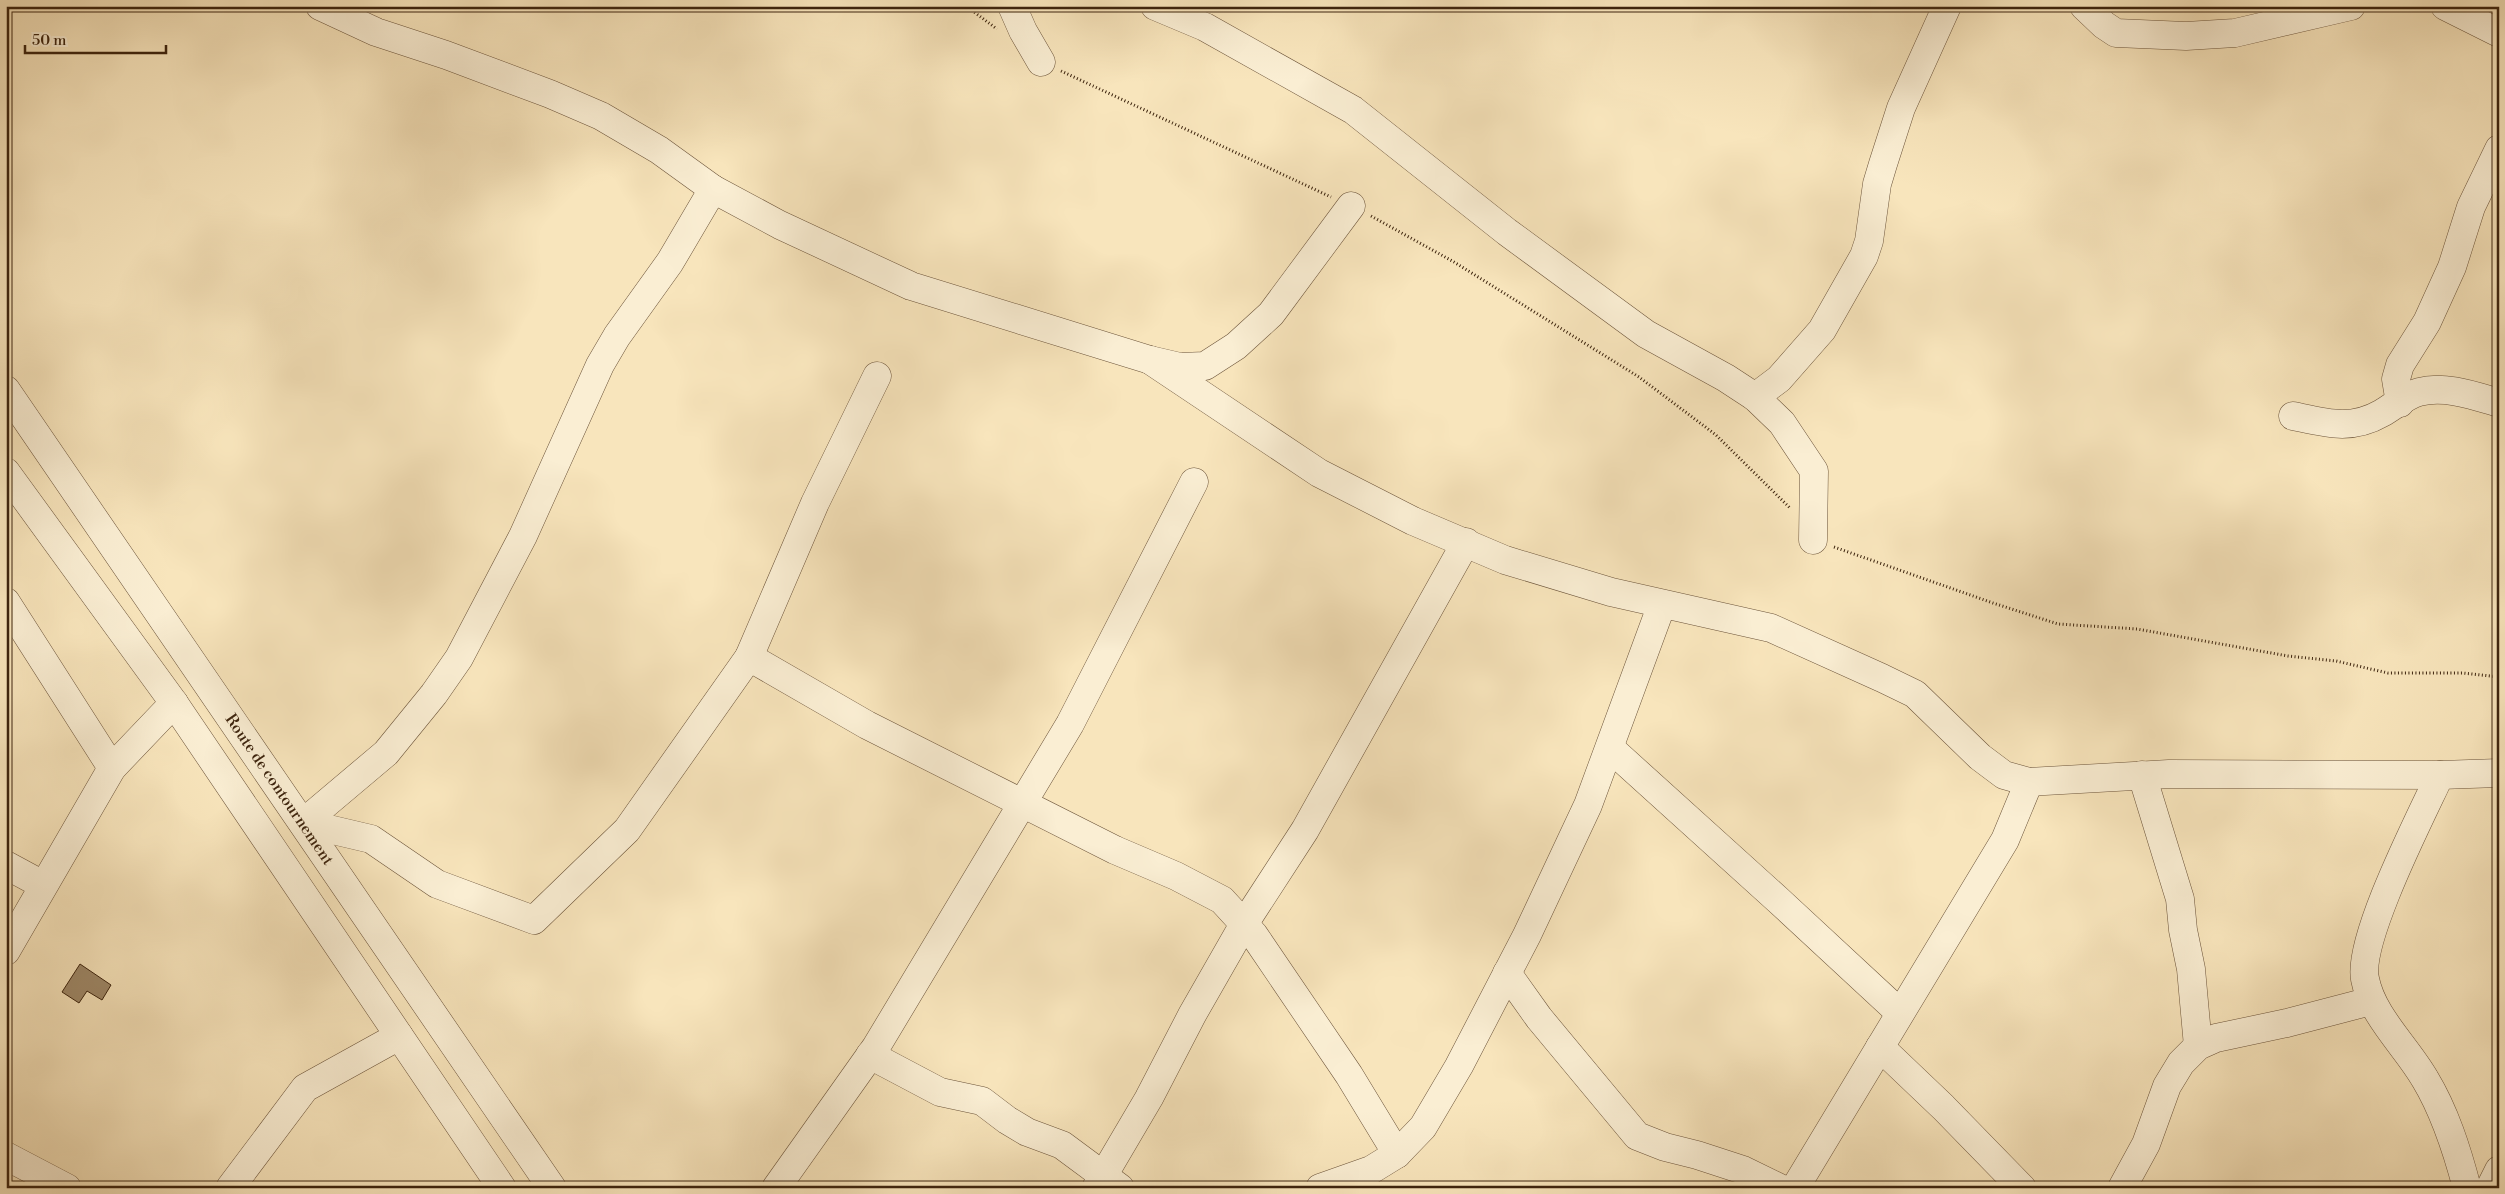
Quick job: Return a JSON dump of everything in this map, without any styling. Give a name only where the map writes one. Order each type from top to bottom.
[{"type":"street","points":[[320,6],[376,32],[471,64],[601,116],[658,150],[713,189],[780,225],[912,286],[1150,360],[1180,367],[1204,366],[1236,346],[1271,314],[1351,206]]},
{"type":"street","points":[[1012,6],[1023,31],[1041,62]]},
{"type":"street","points":[[1155,6],[1205,27],[1354,110],[1506,232],[1646,334],[1726,378],[1755,397],[1782,423],[1814,471],[1813,540]]},
{"type":"street","points":[[1755,397],[1779,379],[1822,330],[1864,256],[1869,241],[1877,184],[1901,108],[1948,6]]},
{"type":"street","points":[[2084,6],[2104,25],[2116,33],[2186,36],[2235,33],[2351,6]]},
{"type":"street","points":[[2445,6],[2499,34]]},
{"type":"street","points":[[2400,403],[2396,379],[2400,365],[2427,322],[2452,267],[2471,207],[2499,149]]},
{"type":"street","points":[[303,823],[386,753],[434,694],[459,658],[515,552],[600,365],[625,324],[670,262],[713,189]]},
{"type":"street","points":[[1150,360],[1319,473],[1413,521],[1505,560],[1611,592],[1771,628],[1915,694],[1980,757],[2004,775],[2028,782],[2142,775],[2440,775],[2499,773]]},
{"type":"street","points":[[303,823],[371,839],[437,884],[534,920],[627,830],[749,657],[815,503],[877,376]]},
{"type":"street","name":"Route de contournement","points":[[6,390],[552,1188]]},
{"type":"street","points":[[2293,416],[2338,426],[2350,425],[2377,416],[2418,392],[2437,390],[2469,394],[2499,403]]},
{"type":"street","points":[[6,472],[174,703],[502,1188]]},
{"type":"street","points":[[776,1188],[870,1055],[1070,724],[1194,482]]},
{"type":"street","points":[[870,1055],[940,1092],[982,1101],[1027,1132],[1062,1145],[1106,1184],[1192,1015],[1244,924],[1305,830],[1466,542]]},
{"type":"street","points":[[6,602],[112,768]]},
{"type":"street","points":[[1320,1188],[1376,1179],[1423,1127],[1459,1066],[1507,973],[1588,805],[1662,604]]},
{"type":"street","points":[[749,657],[866,725],[1115,850],[1176,876],[1222,900],[1254,935],[1349,1076],[1397,1154]]},
{"type":"street","points":[[6,951],[43,884],[112,768],[174,703]]},
{"type":"street","points":[[1610,748],[1900,1013]]},
{"type":"street","points":[[2142,775],[2180,899],[2183,930],[2191,970],[2198,1046]]},
{"type":"street","points":[[2440,775],[2403,857],[2365,950],[2364,977],[2371,1001],[2421,1072],[2434,1095],[2446,1120],[2467,1188]]},
{"type":"street","points":[[1795,1188],[2005,840],[2028,782]]},
{"type":"street","points":[[6,865],[43,884]]},
{"type":"street","points":[[1507,973],[1551,1033],[1637,1136],[1665,1148],[1697,1155],[1743,1170],[1780,1188]]},
{"type":"street","points":[[2122,1188],[2146,1144],[2167,1086],[2181,1063],[2198,1046],[2216,1038],[2287,1023],[2356,1003],[2371,1001]]},
{"type":"street","points":[[230,1188],[305,1088],[399,1036]]},
{"type":"street","points":[[1880,1047],[1943,1107],[2022,1188]]},
{"type":"street","points":[[6,1156],[67,1188]]},
{"type":"street","points":[[2490,1188],[2499,1170]]},
{"type":"path","points":[[966,6],[1004,34]]},
{"type":"path","points":[[1041,62],[1351,206],[1454,262],[1639,377],[1716,435],[1792,510]]},
{"type":"path","points":[[1813,540],[1984,601],[2058,624],[2137,629],[2270,653],[2336,661],[2388,673],[2463,674],[2499,677]]},
{"type":"building","points":[[80,964],[111,985],[102,1000],[87,991],[79,1003],[62,992]]}]
